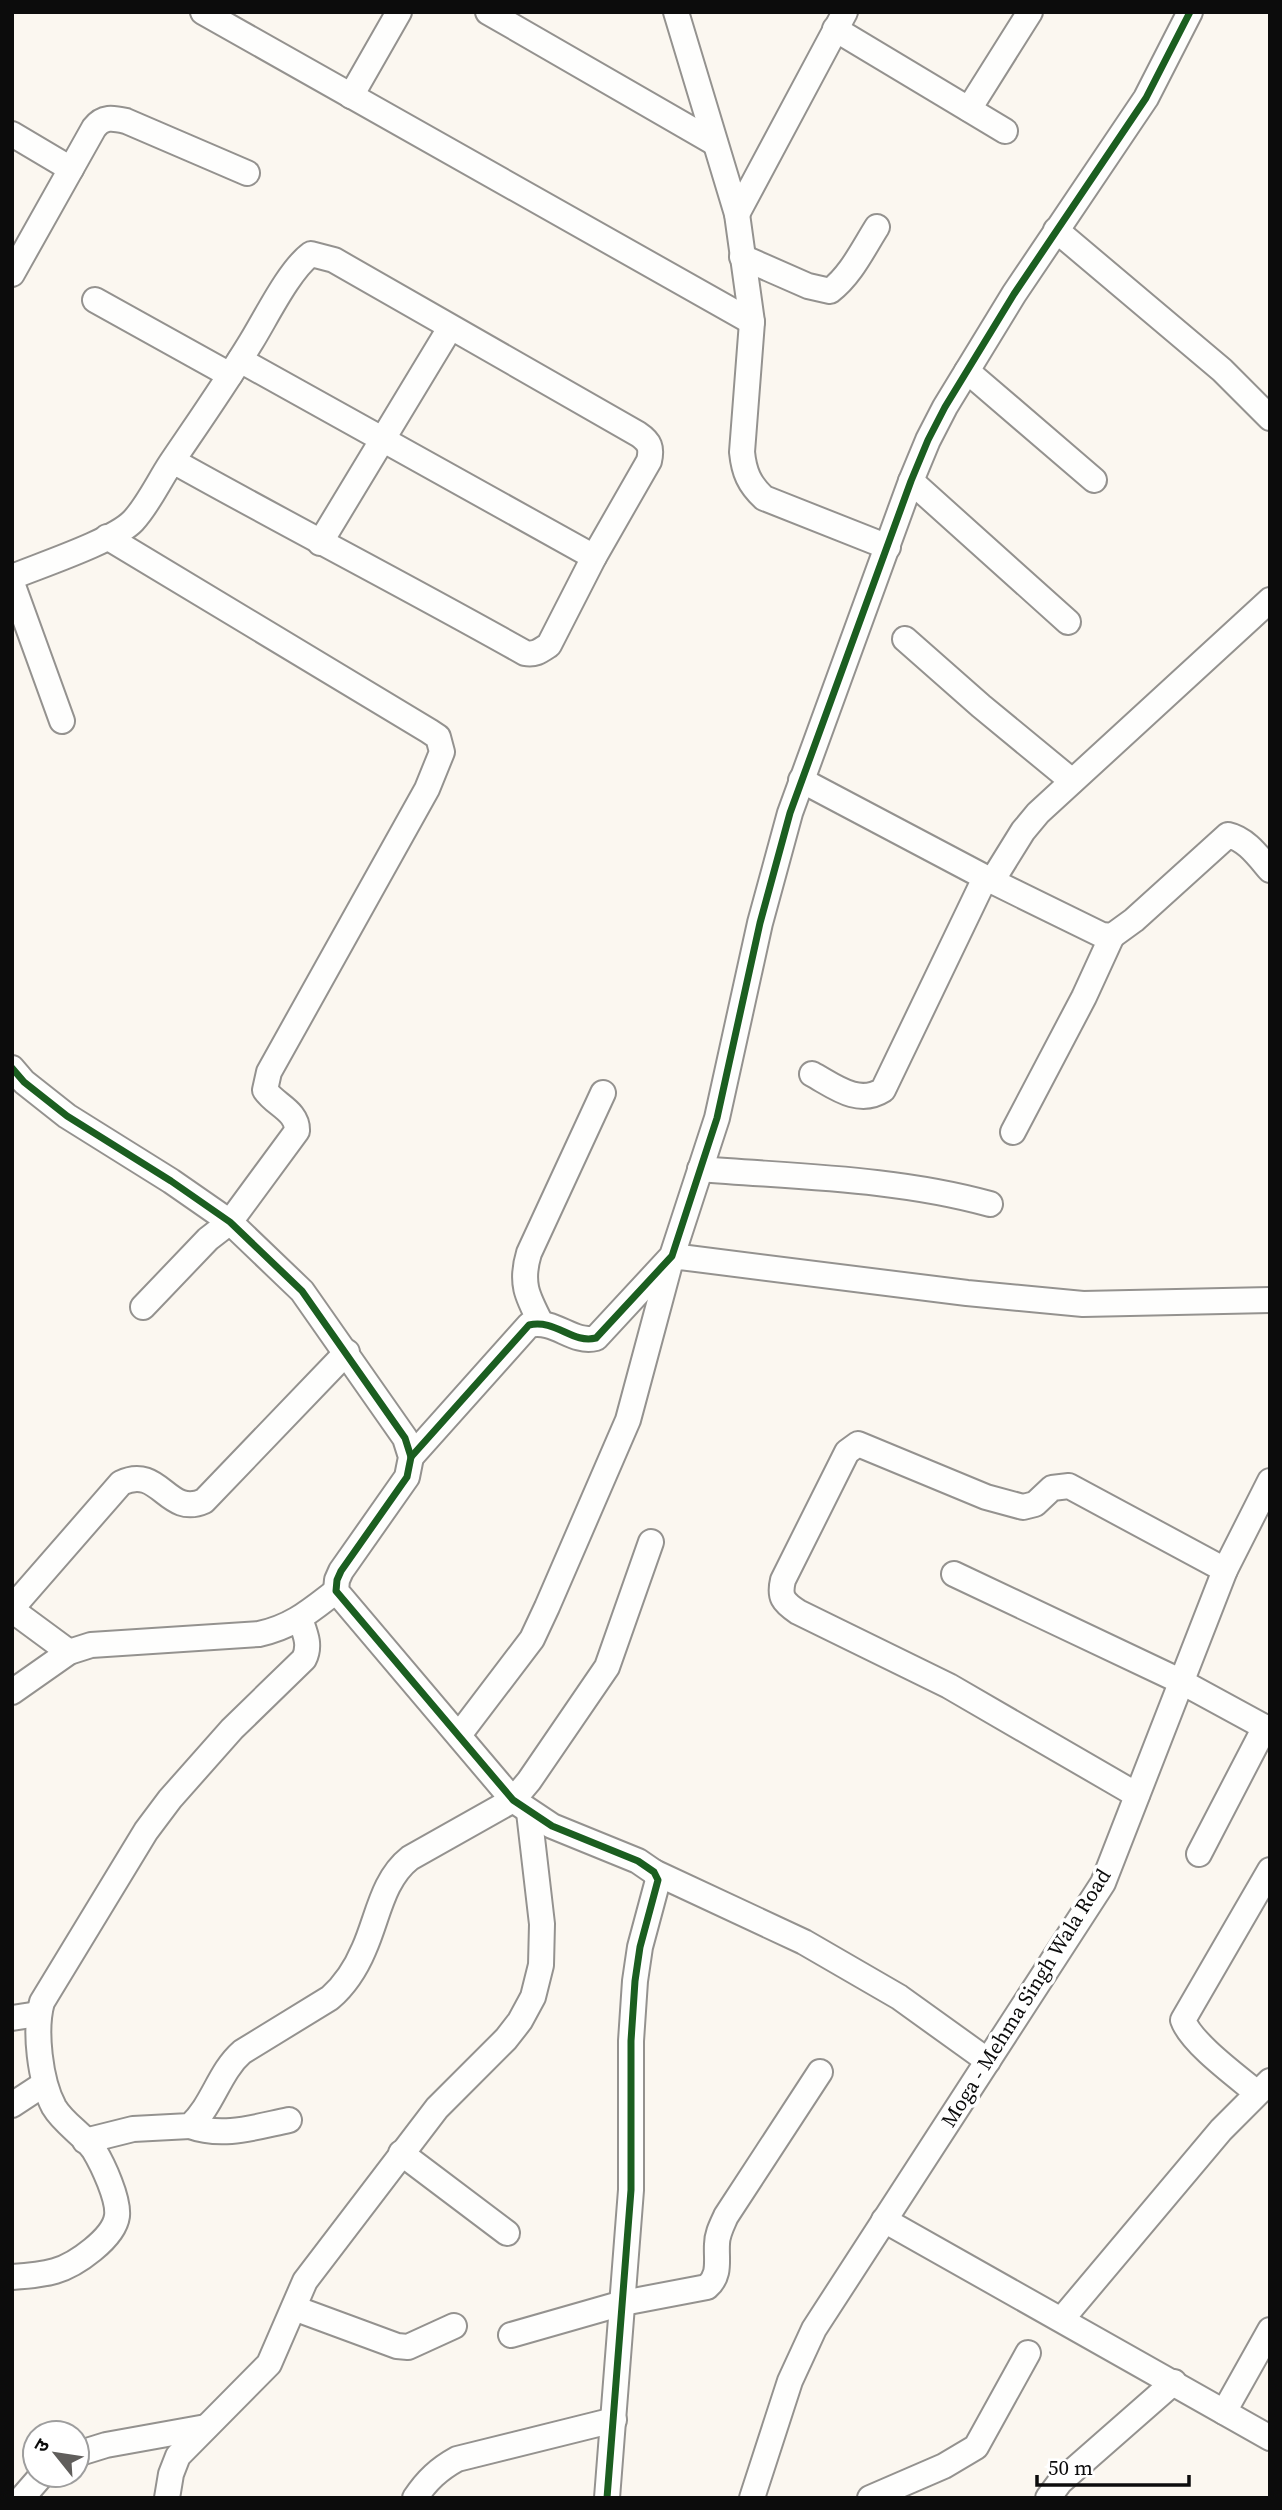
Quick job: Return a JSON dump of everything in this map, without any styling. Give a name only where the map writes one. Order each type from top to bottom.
[{"type":"street","points":[[203,12],[752,322]]},
{"type":"street","points":[[351,96],[399,12]]},
{"type":"street","points":[[488,12],[715,143]]},
{"type":"street","points":[[676,12],[737,214],[752,322],[742,452],[744,468],[752,486],[764,498],[888,547]]},
{"type":"street","points":[[969,109],[1030,12]]},
{"type":"street","points":[[458,1735],[532,1639],[628,1420],[672,1256],[718,1118],[760,922],[801,780],[911,481],[945,407],[967,370],[1056,230],[1146,98],[1190,12]]},
{"type":"street","points":[[737,214],[840,21],[1005,131]]},
{"type":"street","points":[[12,274],[99,121],[115,118],[247,173]]},
{"type":"street","points":[[12,134],[71,170]]},
{"type":"street","points":[[742,257],[808,286],[830,291],[850,269],[877,227]]},
{"type":"street","points":[[1056,230],[1222,370],[1270,418]]},
{"type":"street","points":[[12,577],[107,537],[133,521],[292,275],[311,254],[334,260],[648,440],[651,450],[649,461],[594,556],[549,645],[531,654],[524,653],[407,586],[320,543],[173,461]]},
{"type":"street","points":[[95,300],[382,440],[594,556]]},
{"type":"street","points":[[320,543],[450,328]]},
{"type":"street","points":[[967,370],[1094,480]]},
{"type":"street","points":[[911,481],[1068,622]]},
{"type":"street","points":[[107,537],[429,731],[438,737],[442,752],[426,789],[269,1072],[265,1090],[293,1115],[297,1122],[297,1131],[230,1222],[208,1240],[143,1307]]},
{"type":"street","points":[[12,583],[62,721]]},
{"type":"street","points":[[812,1074],[860,1098],[873,1097],[883,1090],[988,879],[1023,831],[1072,781],[1270,600]]},
{"type":"street","points":[[905,639],[1072,781]]},
{"type":"street","points":[[801,780],[1088,930],[1112,936]]},
{"type":"street","points":[[1013,1132],[1084,997],[1112,936],[1134,920],[1228,835],[1237,837],[1248,846],[1270,870]]},
{"type":"street","points":[[12,1069],[24,1083],[67,1116],[230,1222],[302,1291],[347,1352],[405,1438],[411,1457],[407,1477],[341,1571],[336,1591],[521,1806],[552,1826],[638,1861],[654,1872],[804,1942],[900,1997],[988,2061]]},
{"type":"street","points":[[541,1323],[528,1298],[524,1283],[525,1268],[603,1093]]},
{"type":"street","points":[[700,1170],[902,1185],[951,1193],[990,1204]]},
{"type":"street","points":[[411,1457],[529,1325],[541,1323],[586,1340],[596,1338],[672,1256]]},
{"type":"street","points":[[672,1256],[967,1293],[1083,1304],[1270,1300]]},
{"type":"street","points":[[69,1652],[12,1609],[121,1483],[137,1477],[147,1480],[181,1504],[194,1506],[204,1502],[347,1352]]},
{"type":"street","points":[[1137,1795],[948,1686],[798,1612],[782,1600],[780,1592],[783,1580],[847,1452],[858,1444],[986,1497],[1023,1507],[1035,1504],[1052,1488],[1069,1486],[1225,1570]]},
{"type":"street","name":"Moga - Mehma Singh Wala Road","points":[[752,2498],[790,2381],[814,2329],[1103,1883],[1225,1570],[1270,1481]]},
{"type":"street","points":[[190,2126],[198,2119],[228,2067],[242,2052],[330,1998],[341,1988],[365,1948],[398,1867],[410,1858],[521,1806],[556,1745],[607,1667],[651,1542]]},
{"type":"street","points":[[954,1574],[1180,1681],[1267,1729],[1199,1854]]},
{"type":"street","points":[[12,1692],[69,1652],[91,1645],[259,1634],[284,1628],[336,1591]]},
{"type":"street","points":[[12,2277],[58,2270],[100,2244],[114,2226],[118,2214],[110,2185],[93,2148],[64,2121],[54,2107],[44,2084],[38,2014],[42,2002],[146,1831],[170,1799],[232,1729],[304,1659],[308,1651],[307,1637],[300,1619]]},
{"type":"street","points":[[167,2498],[171,2474],[178,2456],[269,2364],[305,2281],[437,2108],[506,2039],[533,1997],[541,1965],[542,1924],[521,1806]]},
{"type":"street","points":[[1062,2319],[1222,2130],[1263,2087],[1195,2039],[1183,2021],[1270,1870]]},
{"type":"street","points":[[607,2498],[631,2190],[631,2041],[640,1947],[658,1880],[654,1872]]},
{"type":"street","points":[[12,2018],[38,2014]]},
{"type":"street","points":[[511,2335],[623,2303],[707,2287],[713,2282],[717,2272],[717,2243],[726,2217],[820,2072]]},
{"type":"street","points":[[12,2105],[44,2084]]},
{"type":"street","points":[[85,2141],[133,2129],[190,2126],[220,2133],[289,2120]]},
{"type":"street","points":[[401,2153],[507,2233]]},
{"type":"street","points":[[884,2220],[1269,2436]]},
{"type":"street","points":[[294,2308],[397,2346],[408,2347],[454,2326]]},
{"type":"street","points":[[1224,2412],[1270,2330]]},
{"type":"street","points":[[870,2498],[944,2466],[976,2447],[1028,2353]]},
{"type":"street","points":[[1048,2498],[1060,2482],[1174,2382]]},
{"type":"street","points":[[415,2498],[429,2479],[457,2459],[614,2420]]},
{"type":"street","points":[[91,2450],[206,2427]]},
{"type":"cycle path","points":[[411,1457],[529,1325],[547,1325],[579,1338],[596,1338],[672,1256],[717,1118],[760,923],[790,813],[928,440],[945,407],[1014,294],[1146,98],[1190,12]]},
{"type":"cycle path","points":[[12,1068],[24,1082],[67,1116],[171,1181],[230,1222],[302,1291],[405,1438],[411,1457],[407,1477],[341,1571],[336,1591],[513,1800],[552,1826],[638,1861],[654,1872],[658,1880],[640,1947],[635,1981],[631,2041],[631,2190],[607,2498]]}]
